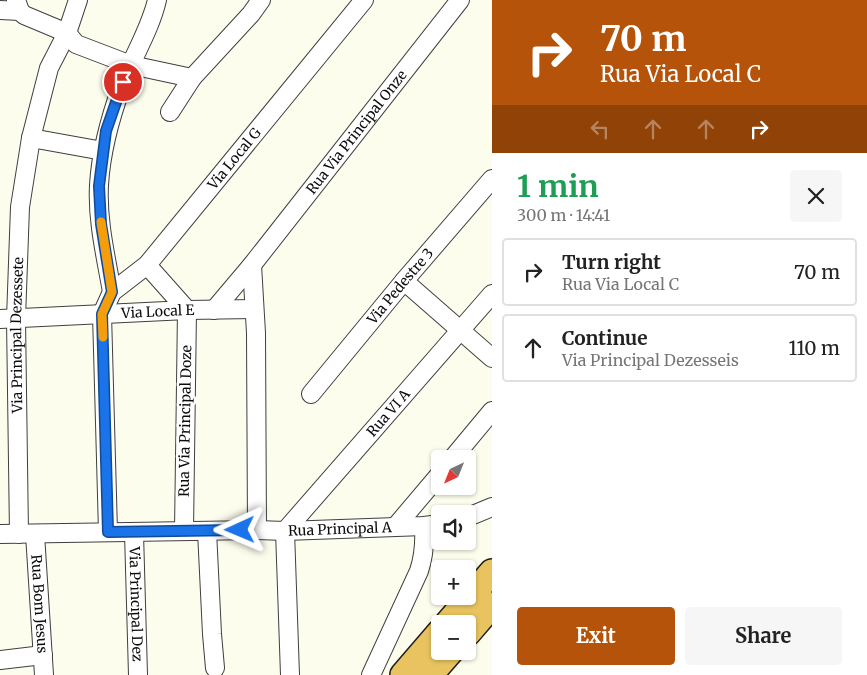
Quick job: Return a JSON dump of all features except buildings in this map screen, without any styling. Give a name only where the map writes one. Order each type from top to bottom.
[{"type":"highway","points":[[455,615],[492,572]]},
{"type":"highway","points":[[476,623],[492,605]]},
{"type":"highway","points":[[403,675],[431,642]]},
{"type":"highway","points":[[430,675],[443,660]]},
{"type":"street","name":"Via Principal Dezessete","points":[[27,534],[8,319],[20,207],[31,138],[49,68],[67,33],[78,0]]},
{"type":"street","points":[[112,292],[99,210],[99,186],[106,131],[123,82],[153,15],[157,0]]},
{"type":"street","points":[[170,112],[192,78],[251,14],[261,0]]},
{"type":"street","name":"Via Local G","points":[[102,314],[112,292],[147,265],[364,0]]},
{"type":"street","name":"Rua Via Principal Onze","points":[[214,310],[252,265],[460,0]]},
{"type":"street","points":[[0,10],[18,5],[30,18],[67,33],[76,44],[132,64],[192,78]]},
{"type":"street","points":[[31,138],[103,151]]},
{"type":"street","name":"Via Pedestre 3","points":[[311,394],[492,180]]},
{"type":"street","points":[[147,265],[187,310]]},
{"type":"street","points":[[252,265],[256,333],[257,530]]},
{"type":"street","points":[[404,282],[492,358]]},
{"type":"street","name":"Rua VI A","points":[[285,531],[492,294]]},
{"type":"street","name":"Via Local E","points":[[8,319],[187,310],[254,310]]},
{"type":"street","name":"Rua Via Principal Doze","points":[[184,531],[187,310]]},
{"type":"street","points":[[102,314],[108,532]]},
{"type":"street","points":[[460,450],[492,412]]},
{"type":"street","points":[[396,526],[431,485]]},
{"type":"street","points":[[476,514],[492,507]]},
{"type":"street","name":"Rua Principal A","points":[[0,534],[285,531],[431,525]]},
{"type":"street","points":[[371,675],[419,571],[431,528]]},
{"type":"street","points":[[207,531],[215,668]]},
{"type":"street","points":[[285,531],[290,675]]},
{"type":"street","name":"Via Principal Dez","points":[[134,532],[138,675]]},
{"type":"street","name":"Rua Bom Jesus","points":[[27,534],[44,655],[44,675]]},
{"type":"street","points":[[0,660],[44,655]]},
{"type":"slow traffic","points":[[101,222],[112,292],[102,314],[103,337]]},
{"type":"route","points":[[123,82],[106,131],[99,186],[99,210],[112,292],[102,314],[108,532],[240,530]]}]
